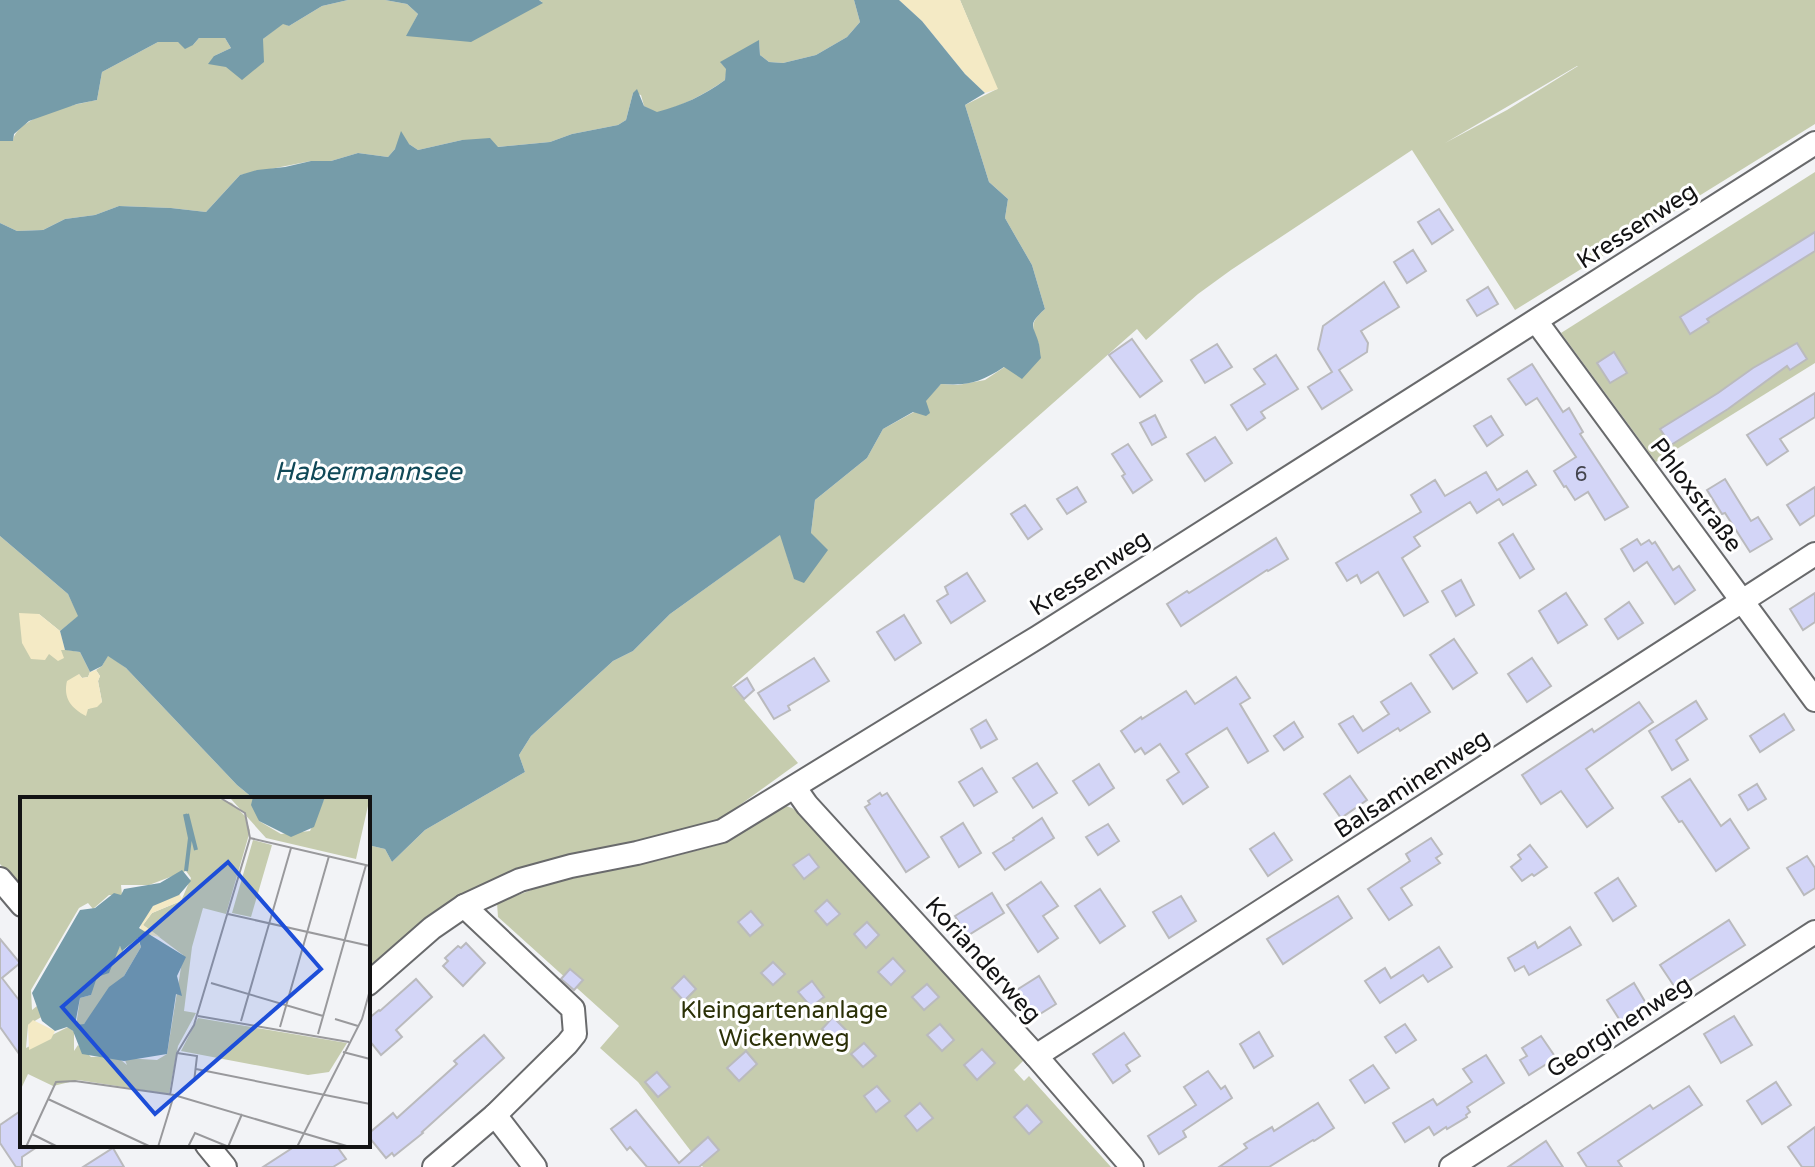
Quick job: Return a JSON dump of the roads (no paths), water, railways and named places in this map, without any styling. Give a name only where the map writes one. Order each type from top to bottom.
[{"type":"street","name":"Kressenweg","points":[[370,982],[432,928],[464,906],[520,880],[722,831],[1038,637],[1815,143]]},
{"type":"street","name":"Phloxstraße","points":[[1536,321],[1815,700]]},
{"type":"street","name":"Balsaminenweg","points":[[1036,1056],[1815,554]]},
{"type":"street","name":"Korianderweg","points":[[795,788],[1132,1167]]},
{"type":"street","points":[[0,879],[20,903]]},
{"type":"street","points":[[434,1167],[495,1115],[575,1034],[573,1009],[464,906]]},
{"type":"street","name":"Georginenweg","points":[[1451,1167],[1815,932]]},
{"type":"street","points":[[495,1115],[535,1167]]},
{"type":"water","points":[[0,0],[348,0],[322,6],[289,26],[283,24],[263,39],[264,62],[242,80],[226,67],[208,64],[214,56],[231,48],[225,38],[199,38],[185,49],[178,42],[158,42],[102,72],[97,100],[29,121],[14,134],[13,141],[0,141]]},
{"type":"water","points":[[385,0],[539,0],[543,3],[471,42],[406,36],[418,14],[407,4]]},
{"type":"water","name":"Habermannsee","points":[[854,0],[899,0],[922,21],[965,74],[985,93],[965,105],[989,182],[1008,199],[1005,218],[1032,265],[1045,309],[1033,323],[1041,358],[1022,379],[1004,367],[974,382],[941,384],[926,401],[930,413],[926,416],[913,412],[883,429],[867,458],[815,500],[811,533],[828,550],[804,583],[794,579],[780,535],[670,614],[633,651],[613,661],[531,736],[519,755],[525,772],[425,830],[392,862],[385,849],[370,845],[370,797],[252,797],[126,668],[108,656],[102,666],[90,672],[80,652],[65,650],[60,631],[78,616],[68,594],[0,536],[0,223],[17,231],[43,230],[65,219],[95,215],[119,206],[206,212],[240,175],[311,161],[331,161],[358,153],[388,157],[395,149],[401,131],[409,144],[418,150],[462,140],[490,138],[498,147],[550,142],[572,134],[618,125],[626,120],[633,93],[637,89],[644,106],[657,112],[709,91],[725,80],[726,69],[720,62],[759,40],[760,55],[769,62],[783,63],[816,55],[847,37],[860,22]]},
{"type":"park label","name":"Kleingartenanlage Wickenweg","points":[[784,1024]]}]
